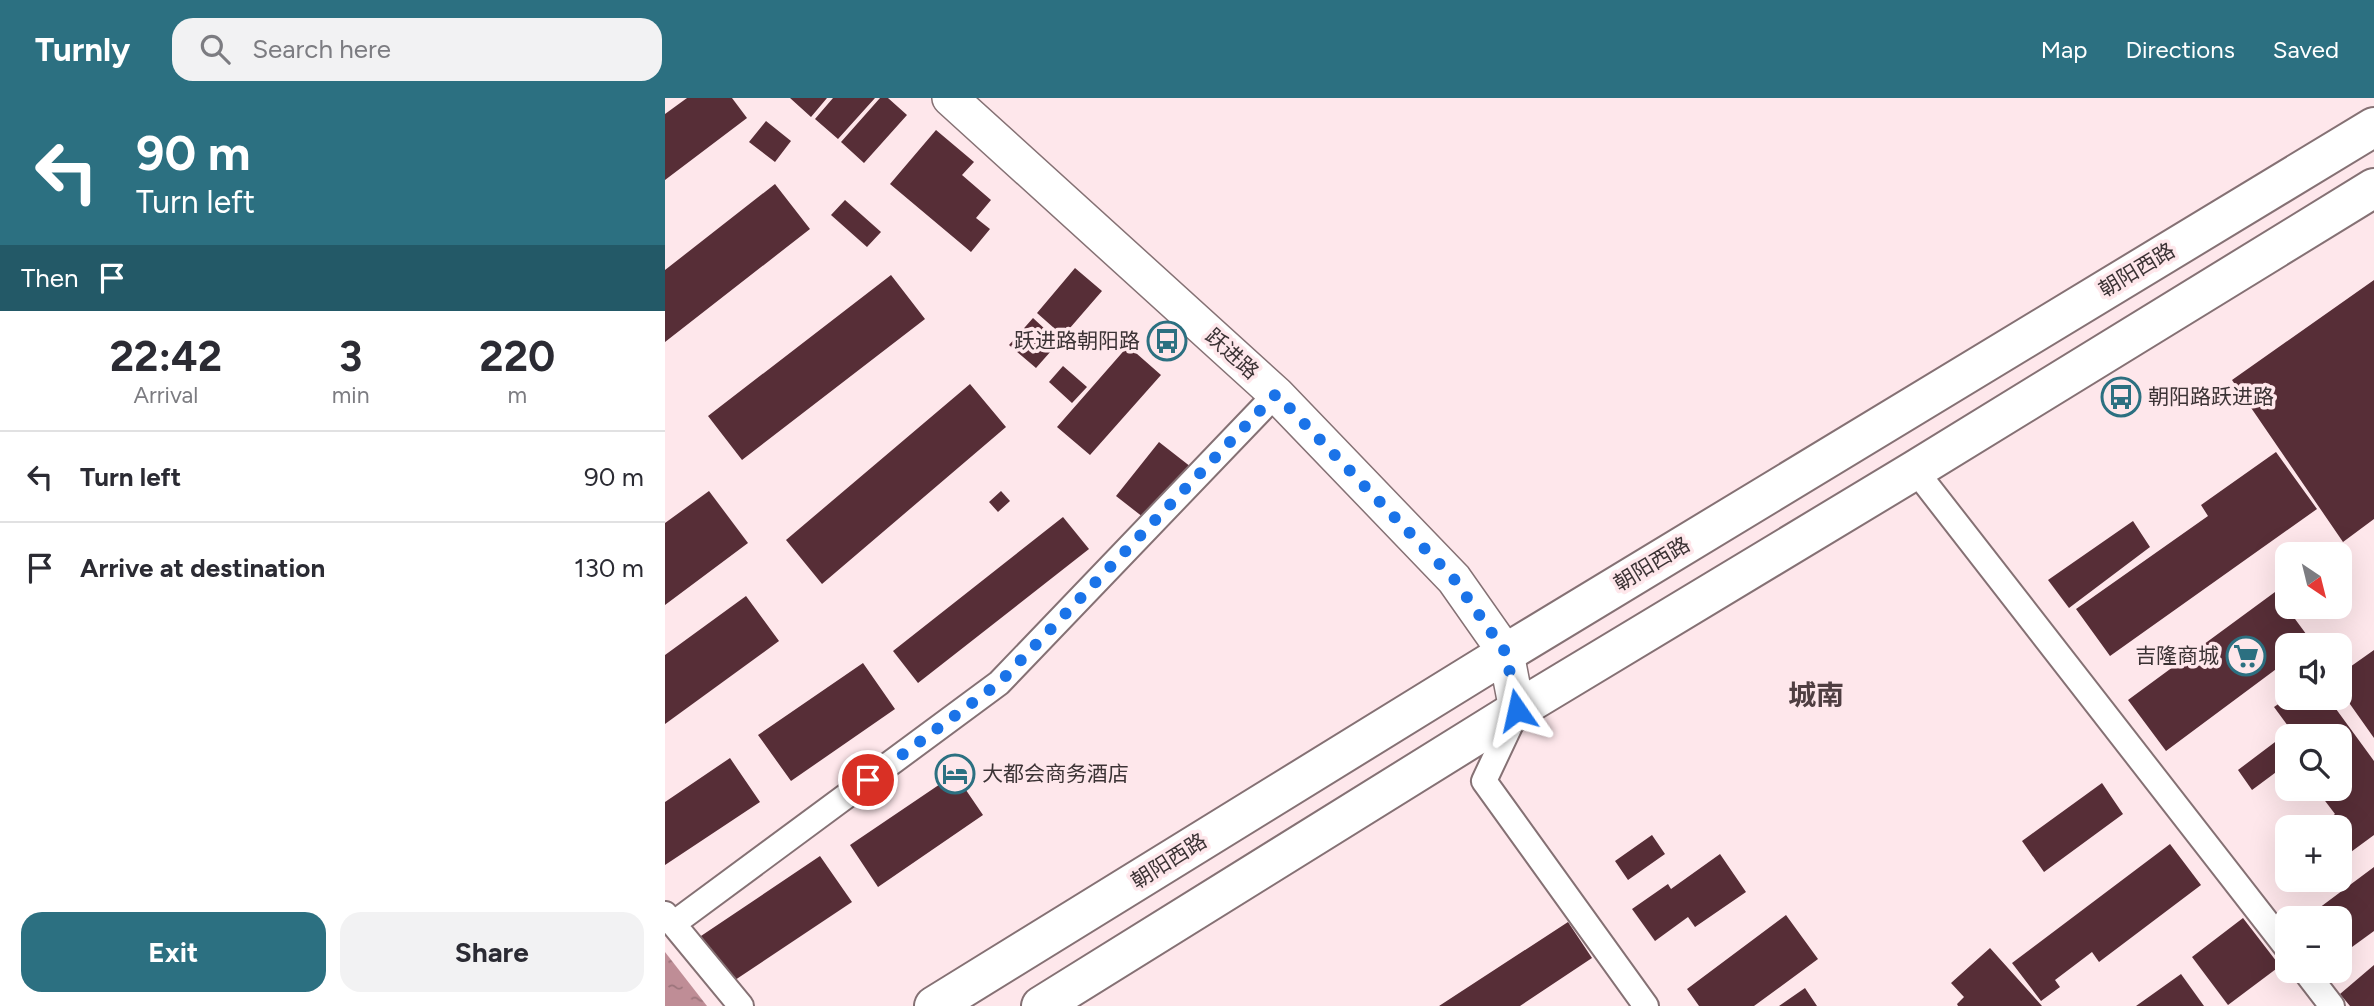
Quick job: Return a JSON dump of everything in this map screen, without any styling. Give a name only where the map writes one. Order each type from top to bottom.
[{"type":"main road","name":"朝阳西路","points":[[934,1006],[1506,653],[2374,127]]},
{"type":"main road","points":[[1041,1006],[1517,710],[2374,188]]},
{"type":"street","name":"跃进路","points":[[950,98],[1276,394],[1454,579],[1506,653],[1517,710]]},
{"type":"street","points":[[741,1006],[669,919],[999,683],[1276,394]]},
{"type":"street","points":[[1915,470],[2275,933]]},
{"type":"street","points":[[1517,710],[1484,781],[1646,1006]]},
{"type":"street","points":[[2314,983],[2332,1006]]},
{"type":"water","points":[[665,952],[707,1006],[665,1006]]},
{"type":"building","points":[[687,98],[732,98],[747,118],[665,180],[665,114]]},
{"type":"building","points":[[790,98],[827,98],[811,117]]},
{"type":"building","points":[[833,98],[875,98],[838,139],[815,119]]},
{"type":"building","points":[[880,98],[888,98],[907,115],[864,163],[841,142]]},
{"type":"building","points":[[766,121],[791,141],[775,162],[749,142]]},
{"type":"building","points":[[936,130],[974,162],[962,175],[991,200],[976,218],[990,229],[971,252],[890,184]]},
{"type":"building","points":[[775,184],[810,229],[665,342],[665,270]]},
{"type":"building","points":[[845,200],[881,232],[867,247],[831,215]]},
{"type":"building","points":[[1075,268],[1102,291],[1063,336],[1037,313]]},
{"type":"building","points":[[891,275],[925,319],[742,460],[708,416]]},
{"type":"building","points":[[2374,280],[2374,519],[2343,542],[2232,380]]},
{"type":"building","points":[[1033,318],[1059,342],[1036,368],[1009,345]]},
{"type":"building","points":[[1128,346],[1161,375],[1090,455],[1057,427]]},
{"type":"building","points":[[1063,366],[1087,387],[1072,403],[1049,382]]},
{"type":"building","points":[[970,384],[1006,427],[822,584],[786,540]]},
{"type":"building","points":[[1159,442],[1191,467],[1148,521],[1116,496]]},
{"type":"building","points":[[2276,452],[2317,509],[2110,656],[2076,609],[2208,516],[2201,505]]},
{"type":"building","points":[[709,491],[748,543],[665,605],[665,523]]},
{"type":"building","points":[[1001,491],[1010,501],[998,512],[989,502]]},
{"type":"building","points":[[1063,517],[1089,549],[918,683],[893,651]]},
{"type":"building","points":[[2133,521],[2150,547],[2069,608],[2048,580]]},
{"type":"building","points":[[2275,592],[2275,620],[2296,620],[2305,633],[2275,633],[2275,670],[2166,751],[2128,700]]},
{"type":"building","points":[[746,596],[779,641],[665,724],[665,655]]},
{"type":"building","points":[[2374,650],[2374,738],[2352,707],[2352,666]]},
{"type":"building","points":[[863,663],[895,709],[791,781],[758,735]]},
{"type":"building","points":[[2276,710],[2337,710],[2347,724],[2287,724]]},
{"type":"building","points":[[2352,731],[2374,761],[2374,835],[2352,851],[2352,815],[2335,814],[2325,801],[2352,801]]},
{"type":"building","points":[[2275,742],[2275,773],[2252,790],[2238,770]]},
{"type":"building","points":[[730,758],[760,802],[665,865],[665,802]]},
{"type":"building","points":[[955,774],[983,815],[878,887],[850,845]]},
{"type":"building","points":[[2102,783],[2123,814],[2044,872],[2022,841]]},
{"type":"building","points":[[1652,835],[1665,854],[1628,880],[1615,861]]},
{"type":"building","points":[[2170,844],[2201,885],[2099,962],[2092,952],[2055,980],[2060,987],[2041,1001],[2012,963]]},
{"type":"building","points":[[1720,854],[1746,892],[1695,927],[1688,917],[1655,941],[1632,909],[1668,884],[1671,889]]},
{"type":"building","points":[[820,856],[852,902],[726,986],[695,940]]},
{"type":"building","points":[[2374,867],[2374,931],[2352,947],[2352,906],[2322,906],[2340,892],[2352,892],[2352,883]]},
{"type":"building","points":[[1786,915],[1818,959],[1754,1006],[1699,1006],[1687,989]]},
{"type":"building","points":[[2243,918],[2275,960],[2275,970],[2228,1005],[2192,957]]},
{"type":"building","points":[[1568,922],[1592,958],[1520,1006],[1439,1006]]},
{"type":"building","points":[[1990,948],[2042,1006],[1958,1006],[1964,997],[1951,983]]},
{"type":"building","points":[[2374,965],[2374,1006],[2350,1006],[2340,994]]},
{"type":"building","points":[[2181,974],[2204,1006],[2136,1006]]},
{"type":"building","points":[[1805,988],[1817,1006],[1779,1006]]},
{"type":"place","name":"跃进路朝阳路","points":[[1167,341]]},
{"type":"place","name":"朝阳路跃进路","points":[[2121,397]]},
{"type":"place","name":"吉隆商城","points":[[2246,656]]},
{"type":"place","name":"大都会商务酒店","points":[[955,774]]},
{"type":"district","name":"城南","points":[[1816,695]]},
{"type":"route","points":[[868,780],[999,683],[1276,394],[1454,579],[1506,653],[1517,710]]}]
